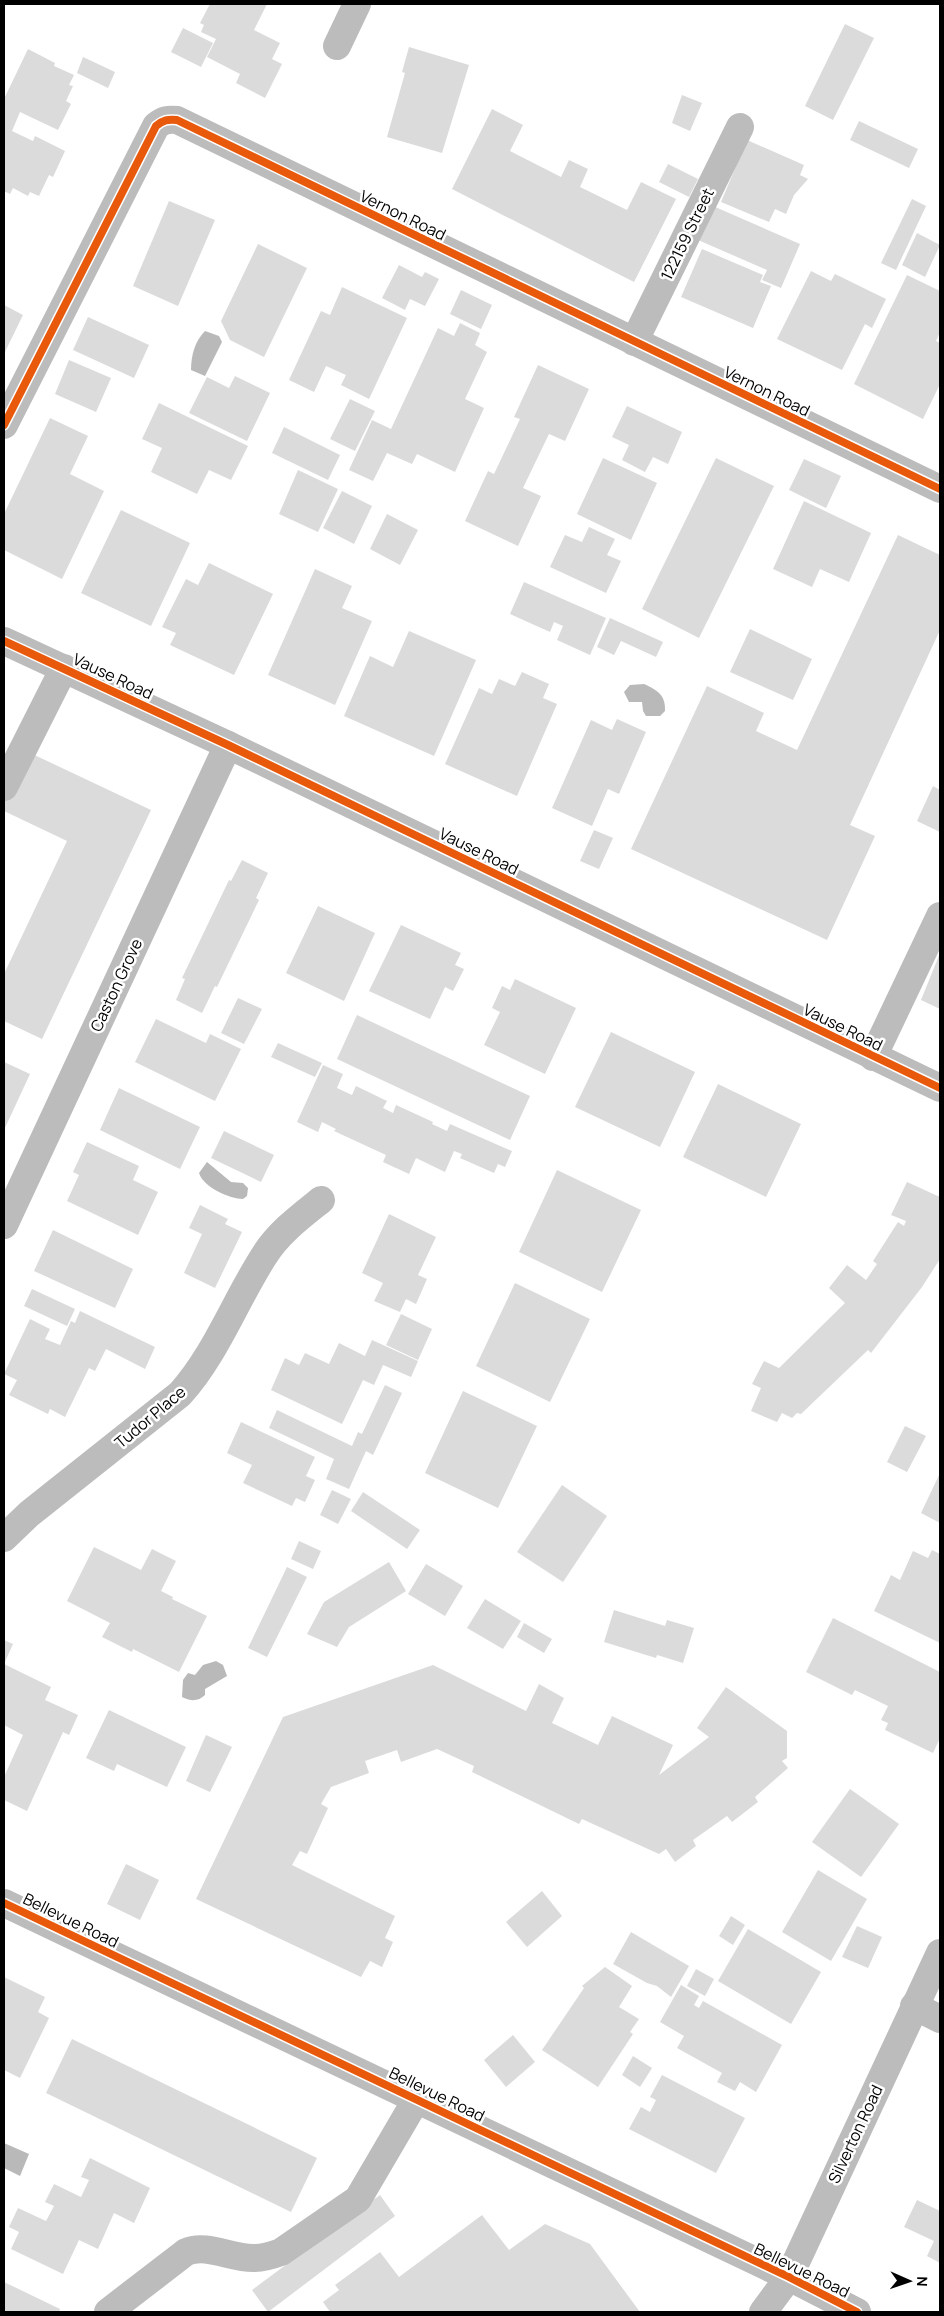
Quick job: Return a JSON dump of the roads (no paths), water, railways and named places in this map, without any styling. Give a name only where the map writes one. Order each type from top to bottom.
[{"type":"street","points":[[337,46],[357,4]]},
{"type":"street","name":"Vernon Road","points":[[4,425],[156,126],[163,120],[170,119],[177,120],[940,489]]},
{"type":"street","name":"122159 Street","points":[[634,342],[740,126]]},
{"type":"street","name":"Vause Road","points":[[4,641],[228,745],[940,1088]]},
{"type":"street","points":[[4,787],[64,668]]},
{"type":"street","name":"Caston Grove","points":[[4,1225],[228,745]]},
{"type":"street","points":[[873,1056],[940,916]]},
{"type":"street","name":"Tudor Place","points":[[4,1538],[28,1514],[180,1394],[199,1370],[264,1255],[283,1233],[321,1200]]},
{"type":"street","name":"Bellevue Road","points":[[4,1903],[857,2312]]},
{"type":"street","name":"Silverton Road","points":[[763,2312],[789,2278],[940,1953]]},
{"type":"street","points":[[914,2006],[940,2019]]},
{"type":"street","points":[[108,2312],[178,2258],[193,2249],[254,2258],[270,2256],[281,2252],[347,2208],[364,2190],[416,2100]]}]
